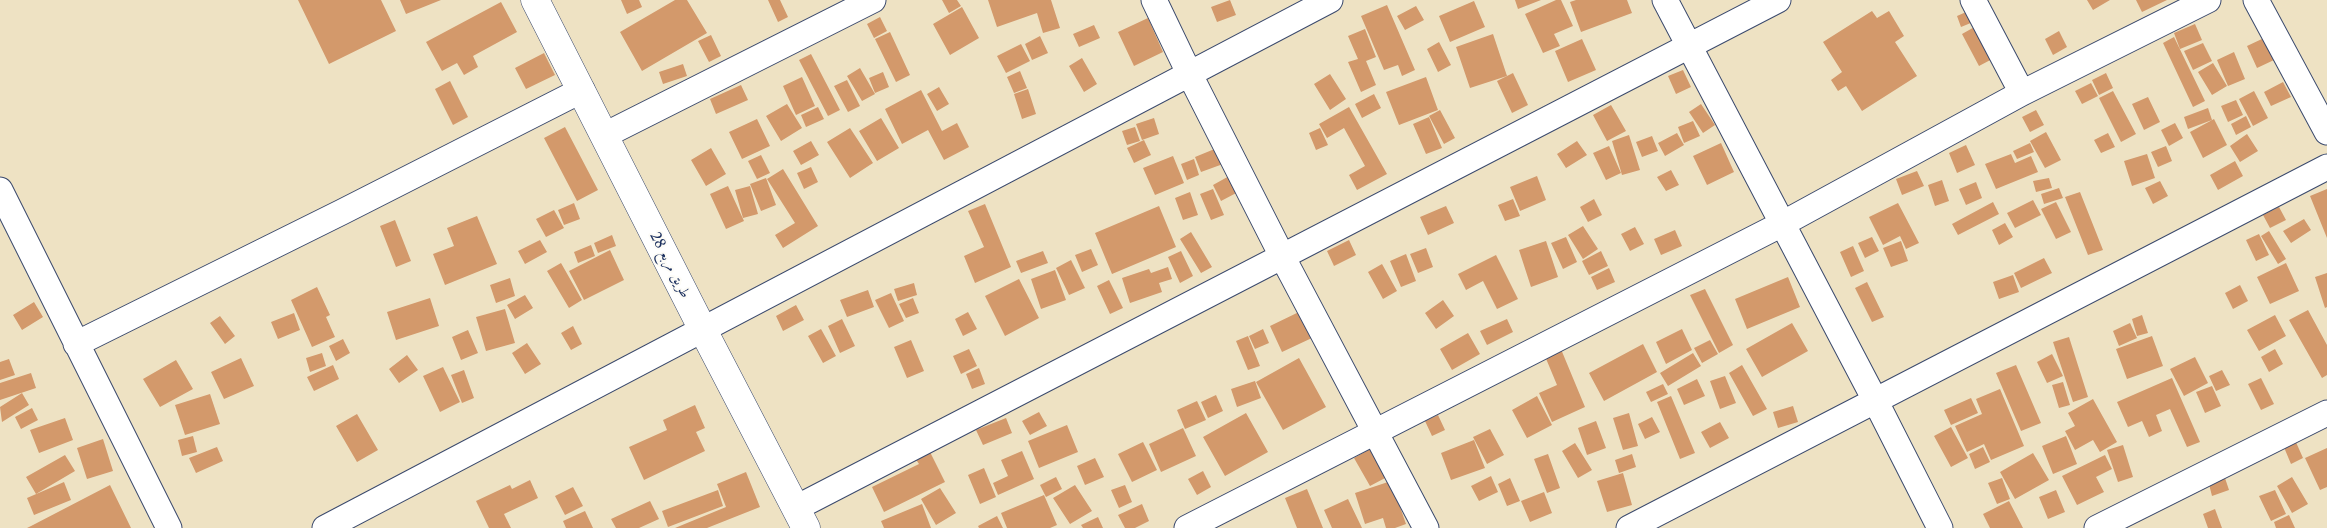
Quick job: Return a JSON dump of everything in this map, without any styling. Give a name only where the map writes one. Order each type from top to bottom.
[{"type":"street","name":"طريق مربع 28","points":[[536,0],[703,330],[801,518]]},
{"type":"street","points":[[605,135],[873,0]]},
{"type":"street","points":[[1154,0],[1282,256],[1426,528]]},
{"type":"street","points":[[325,528],[1330,0]]},
{"type":"street","points":[[1665,0],[1940,528]]},
{"type":"street","points":[[801,518],[1282,256],[1778,0]]},
{"type":"street","points":[[1973,0],[2022,93]]},
{"type":"street","points":[[1187,528],[1782,224],[2022,93],[2208,0]]},
{"type":"street","points":[[2256,0],[2327,132]]},
{"type":"street","points":[[76,344],[582,90]]},
{"type":"street","points":[[1629,528],[1876,402],[2327,167]]},
{"type":"street","points":[[0,190],[169,528]]},
{"type":"street","points":[[2097,528],[2327,412]]},
{"type":"building","points":[[298,0],[381,0],[396,31],[329,64]]},
{"type":"building","points":[[400,0],[441,0],[406,14]]},
{"type":"building","points":[[621,0],[639,0],[642,7],[627,14]]},
{"type":"building","points":[[675,0],[687,0],[707,33],[642,71],[620,32]]},
{"type":"building","points":[[768,0],[780,0],[788,17],[778,22]]},
{"type":"building","points":[[942,0],[957,0],[961,6],[949,13]]},
{"type":"building","points":[[988,0],[1051,0],[1060,28],[1043,33],[1037,13],[997,27]]},
{"type":"building","points":[[1230,0],[1236,15],[1217,22],[1211,7]]},
{"type":"building","points":[[1515,0],[1541,0],[1518,9]]},
{"type":"building","points":[[1556,0],[1561,0],[1573,26],[1554,34],[1560,46],[1543,53],[1525,14]]},
{"type":"building","points":[[1576,0],[1627,0],[1632,13],[1581,32],[1570,2]]},
{"type":"building","points":[[2087,0],[2110,0],[2093,10]]},
{"type":"building","points":[[2136,0],[2167,0],[2142,12]]},
{"type":"building","points":[[1474,1],[1485,27],[1450,42],[1439,16]]},
{"type":"building","points":[[501,2],[517,32],[473,56],[478,67],[464,75],[457,63],[442,71],[426,42]]},
{"type":"building","points":[[1387,5],[1415,70],[1402,76],[1398,65],[1384,70],[1361,16]]},
{"type":"building","points":[[1416,6],[1424,20],[1405,30],[1397,16]]},
{"type":"building","points":[[962,7],[979,38],[950,55],[933,24]]},
{"type":"building","points":[[1973,9],[1978,20],[1961,27],[1957,16]]},
{"type":"building","points":[[1872,11],[1877,18],[1889,11],[1904,36],[1895,42],[1917,76],[1862,111],[1846,86],[1838,91],[1831,80],[1842,72],[1823,42]]},
{"type":"building","points":[[880,17],[887,31],[874,38],[867,24]]},
{"type":"building","points":[[1148,18],[1163,52],[1134,66],[1118,32]]},
{"type":"building","points":[[2195,24],[2202,40],[2180,49],[2174,33]]},
{"type":"building","points":[[1094,25],[1100,38],[1079,47],[1073,34]]},
{"type":"building","points":[[1978,25],[1996,57],[1979,66],[1962,34]]},
{"type":"building","points":[[1365,29],[1376,57],[1366,61],[1376,85],[1361,92],[1348,62],[1358,59],[1348,36]]},
{"type":"building","points":[[2059,31],[2067,47],[2053,55],[2045,39]]},
{"type":"building","points":[[890,32],[910,75],[896,82],[875,39]]},
{"type":"building","points":[[1493,34],[1507,76],[1470,88],[1456,47]]},
{"type":"building","points":[[711,35],[721,56],[709,62],[698,41]]},
{"type":"building","points":[[1040,36],[1048,53],[1032,60],[1025,44]]},
{"type":"building","points":[[2174,37],[2205,101],[2193,107],[2163,43]]},
{"type":"building","points":[[2264,38],[2274,60],[2257,68],[2247,46]]},
{"type":"building","points":[[1582,39],[1596,70],[1568,82],[1555,51]]},
{"type":"building","points":[[1439,42],[1451,65],[1438,72],[1427,49]]},
{"type":"building","points":[[2203,43],[2212,61],[2193,70],[2184,51]]},
{"type":"building","points":[[1021,44],[1030,61],[1006,73],[997,56]]},
{"type":"building","points":[[2234,52],[2245,79],[2228,86],[2217,60]]},
{"type":"building","points":[[544,53],[555,75],[526,89],[515,68]]},
{"type":"building","points":[[811,54],[840,110],[828,116],[799,60]]},
{"type":"building","points":[[1082,58],[1097,84],[1084,92],[1069,66]]},
{"type":"building","points":[[2213,63],[2227,86],[2212,95],[2198,72]]},
{"type":"building","points":[[683,64],[687,76],[663,84],[659,72]]},
{"type":"building","points":[[860,68],[875,94],[862,101],[847,76]]},
{"type":"building","points":[[1683,70],[1691,87],[1676,94],[1668,76]]},
{"type":"building","points":[[1020,71],[1027,88],[1014,93],[1007,77]]},
{"type":"building","points":[[883,72],[889,87],[875,93],[869,78]]},
{"type":"building","points":[[1513,73],[1528,105],[1512,113],[1497,81]]},
{"type":"building","points":[[2106,73],[2113,88],[2099,95],[2092,80]]},
{"type":"building","points":[[1330,74],[1346,99],[1330,110],[1314,84]]},
{"type":"building","points":[[802,77],[815,106],[796,115],[783,86]]},
{"type":"building","points":[[1426,77],[1438,110],[1399,125],[1386,92]]},
{"type":"building","points":[[847,80],[860,106],[848,112],[834,86]]},
{"type":"building","points":[[450,81],[468,117],[453,125],[435,89]]},
{"type":"building","points":[[2283,82],[2291,97],[2271,106],[2264,92]]},
{"type":"building","points":[[2091,83],[2098,96],[2082,104],[2075,91]]},
{"type":"building","points":[[741,85],[748,100],[716,114],[710,99]]},
{"type":"building","points":[[939,87],[949,104],[937,111],[927,94]]},
{"type":"building","points":[[1028,89],[1036,114],[1022,119],[1014,94]]},
{"type":"building","points":[[921,90],[942,131],[957,123],[969,147],[944,160],[928,130],[902,144],[885,109]]},
{"type":"building","points":[[2113,91],[2136,134],[2121,142],[2099,98]]},
{"type":"building","points":[[2254,91],[2268,118],[2253,126],[2239,99]]},
{"type":"building","points":[[1374,94],[1381,108],[1362,118],[1355,104]]},
{"type":"building","points":[[2148,97],[2160,122],[2144,130],[2132,104]]},
{"type":"building","points":[[2236,100],[2243,115],[2228,122],[2221,106]]},
{"type":"building","points":[[787,104],[802,128],[781,141],[766,116]]},
{"type":"building","points":[[1701,104],[1715,125],[1703,133],[1689,112]]},
{"type":"building","points":[[1611,105],[1626,131],[1607,141],[1593,115]]},
{"type":"building","points":[[818,107],[824,119],[806,127],[801,115]]},
{"type":"building","points":[[1349,107],[1387,174],[1357,190],[1349,175],[1365,166],[1344,128],[1327,138],[1319,124]]},
{"type":"building","points":[[2208,108],[2212,120],[2188,129],[2184,117]]},
{"type":"building","points":[[1440,110],[1455,138],[1444,144],[1429,116]]},
{"type":"building","points":[[2036,110],[2044,125],[2030,132],[2022,117]]},
{"type":"building","points":[[2246,116],[2251,127],[2236,135],[2231,124]]},
{"type":"building","points":[[1429,117],[1442,148],[1426,154],[1413,124]]},
{"type":"building","points":[[881,118],[899,148],[877,161],[859,131]]},
{"type":"building","points":[[1154,118],[1159,134],[1142,140],[1136,124]]},
{"type":"building","points":[[757,119],[770,146],[742,159],[729,132]]},
{"type":"building","points":[[2214,119],[2227,145],[2203,158],[2190,132]]},
{"type":"building","points":[[1693,121],[1700,136],[1684,143],[1678,127]]},
{"type":"building","points":[[2175,123],[2183,138],[2169,146],[2161,130]]},
{"type":"building","points":[[565,127],[598,190],[577,201],[544,138]]},
{"type":"building","points":[[1135,127],[1140,141],[1127,145],[1122,131]]},
{"type":"building","points":[[850,128],[873,163],[850,178],[827,142]]},
{"type":"building","points":[[1320,128],[1328,145],[1316,150],[1309,133]]},
{"type":"building","points":[[2046,132],[2061,160],[2045,168],[2030,141]]},
{"type":"building","points":[[1677,133],[1684,145],[1665,156],[1658,143]]},
{"type":"building","points":[[2108,133],[2115,147],[2101,153],[2094,140]]},
{"type":"building","points":[[2247,134],[2258,151],[2240,162],[2230,146]]},
{"type":"building","points":[[1629,135],[1640,170],[1622,175],[1612,141]]},
{"type":"building","points":[[1652,136],[1658,151],[1642,157],[1636,142]]},
{"type":"building","points":[[1144,140],[1151,155],[1134,163],[1127,148]]},
{"type":"building","points":[[811,141],[819,155],[801,165],[793,151]]},
{"type":"building","points":[[1577,141],[1587,155],[1566,168],[1557,154]]},
{"type":"building","points":[[1721,143],[1734,172],[1707,185],[1693,156]]},
{"type":"building","points":[[2030,143],[2034,152],[2017,159],[2013,151]]},
{"type":"building","points":[[1966,145],[1975,165],[1957,173],[1949,153]]},
{"type":"building","points":[[1609,146],[1621,173],[1606,180],[1593,153]]},
{"type":"building","points":[[2166,146],[2172,161],[2158,167],[2151,152]]},
{"type":"building","points":[[711,148],[726,174],[706,186],[691,160]]},
{"type":"building","points":[[1217,148],[1223,164],[1201,172],[1195,157]]},
{"type":"building","points":[[2011,154],[2015,163],[2031,156],[2038,172],[1996,189],[1985,164]]},
{"type":"building","points":[[2147,154],[2155,178],[2132,186],[2124,161]]},
{"type":"building","points":[[761,155],[770,173],[757,179],[748,161]]},
{"type":"building","points":[[1173,156],[1184,183],[1155,195],[1143,168]]},
{"type":"building","points":[[1194,159],[1199,175],[1187,180],[1181,164]]},
{"type":"building","points":[[2235,161],[2243,176],[2218,190],[2210,175]]},
{"type":"building","points":[[811,167],[818,182],[804,189],[797,173]]},
{"type":"building","points":[[783,169],[818,226],[783,248],[775,235],[795,223],[767,179]]},
{"type":"building","points":[[1671,170],[1679,185],[1666,191],[1657,177]]},
{"type":"building","points":[[1917,171],[1924,186],[1902,195],[1896,179]]},
{"type":"building","points":[[1231,175],[1240,191],[1221,201],[1213,185]]},
{"type":"building","points":[[1537,176],[1546,200],[1520,211],[1510,187]]},
{"type":"building","points":[[766,178],[776,205],[761,211],[750,184]]},
{"type":"building","points":[[2049,178],[2052,188],[2036,192],[2033,181]]},
{"type":"building","points":[[1942,180],[1949,201],[1935,206],[1928,185]]},
{"type":"building","points":[[2160,181],[2168,196],[2153,204],[2145,188]]},
{"type":"building","points":[[1976,182],[1982,198],[1966,205],[1959,189]]},
{"type":"building","points":[[728,186],[744,221],[726,229],[710,194]]},
{"type":"building","points":[[750,186],[758,214],[743,218],[735,190]]},
{"type":"building","points":[[2059,188],[2063,198],[2044,204],[2041,194]]},
{"type":"building","points":[[1213,189],[1224,215],[1211,220],[1200,194]]},
{"type":"building","points":[[2327,189],[2327,238],[2310,196]]},
{"type":"building","points":[[1190,192],[1198,215],[1183,220],[1175,198]]},
{"type":"building","points":[[2080,192],[2103,250],[2088,255],[2065,197]]},
{"type":"building","points":[[1513,199],[1520,216],[1505,221],[1498,205]]},
{"type":"building","points":[[1594,199],[1602,215],[1588,222],[1580,207]]},
{"type":"building","points":[[2033,200],[2041,215],[2015,228],[2007,213]]},
{"type":"building","points":[[1993,202],[1999,214],[1958,235],[1952,224]]},
{"type":"building","points":[[2056,202],[2071,232],[2056,239],[2041,209]]},
{"type":"building","points":[[574,203],[580,219],[564,225],[558,210]]},
{"type":"building","points":[[1898,203],[1919,243],[1906,249],[1900,236],[1883,245],[1869,217]]},
{"type":"building","points":[[985,204],[1011,267],[975,283],[964,256],[984,247],[968,211]]},
{"type":"building","points":[[1159,206],[1176,247],[1112,274],[1095,233]]},
{"type":"building","points":[[1446,206],[1454,223],[1428,235],[1420,217]]},
{"type":"building","points":[[2279,207],[2286,220],[2270,228],[2263,215]]},
{"type":"building","points":[[554,210],[564,228],[546,237],[536,219]]},
{"type":"building","points":[[477,216],[497,264],[445,285],[433,254],[454,246],[447,228]]},
{"type":"building","points":[[2304,219],[2311,230],[2291,243],[2283,231]]},
{"type":"building","points":[[395,220],[411,261],[396,267],[380,226]]},
{"type":"building","points":[[2005,223],[2013,237],[1999,245],[1992,230]]},
{"type":"building","points":[[1583,226],[1598,249],[1583,259],[1568,235]]},
{"type":"building","points":[[1635,227],[1644,244],[1630,251],[1621,234]]},
{"type":"building","points":[[1675,230],[1682,246],[1661,255],[1654,239]]},
{"type":"building","points":[[2269,231],[2286,259],[2278,264],[2261,236]]},
{"type":"building","points":[[1191,232],[1212,267],[1201,273],[1180,239]]},
{"type":"building","points":[[2259,234],[2269,255],[2256,261],[2246,240]]},
{"type":"building","points":[[612,235],[616,246],[598,253],[594,243]]},
{"type":"building","points":[[1566,237],[1577,262],[1563,269],[1551,243]]},
{"type":"building","points":[[1872,237],[1879,251],[1865,258],[1858,243]]},
{"type":"building","points":[[540,240],[547,252],[525,264],[518,251]]},
{"type":"building","points":[[1349,240],[1356,255],[1334,266],[1327,251]]},
{"type":"building","points":[[1546,241],[1558,277],[1531,287],[1519,250]]},
{"type":"building","points":[[1901,241],[1908,261],[1891,267],[1883,248]]},
{"type":"building","points":[[591,245],[595,256],[578,263],[574,252]]},
{"type":"building","points":[[1853,246],[1864,271],[1851,277],[1840,252]]},
{"type":"building","points":[[1426,248],[1433,267],[1418,273],[1410,254]]},
{"type":"building","points":[[1091,249],[1098,265],[1082,272],[1075,255]]},
{"type":"building","points":[[610,250],[624,280],[584,300],[569,271]]},
{"type":"building","points":[[1043,251],[1048,263],[1021,273],[1016,261]]},
{"type":"building","points":[[1181,251],[1193,276],[1180,283],[1168,257]]},
{"type":"building","points":[[1601,251],[1608,266],[1589,275],[1582,261]]},
{"type":"building","points":[[1406,254],[1416,281],[1401,287],[1390,261]]},
{"type":"building","points":[[1496,255],[1518,299],[1497,309],[1483,281],[1466,290],[1458,274]]},
{"type":"building","points":[[2044,258],[2052,273],[2021,288],[2014,273]]},
{"type":"building","points":[[1071,260],[1085,288],[1069,295],[1056,268]]},
{"type":"building","points":[[561,263],[582,300],[569,308],[547,271]]},
{"type":"building","points":[[2286,263],[2299,291],[2270,304],[2257,277]]},
{"type":"building","points":[[1382,264],[1397,291],[1383,299],[1368,272]]},
{"type":"building","points":[[1168,267],[1172,279],[1159,283],[1162,292],[1130,303],[1122,278],[1149,269],[1151,273]]},
{"type":"building","points":[[1609,268],[1615,282],[1597,290],[1591,277]]},
{"type":"building","points":[[1055,270],[1066,300],[1041,309],[1031,279]]},
{"type":"building","points":[[2327,273],[2327,307],[2325,308],[2315,277]]},
{"type":"building","points":[[2013,275],[2019,292],[1999,299],[1993,282]]},
{"type":"building","points":[[1788,277],[1800,307],[1747,329],[1735,299]]},
{"type":"building","points":[[510,278],[515,296],[496,303],[490,285]]},
{"type":"building","points":[[1019,279],[1039,318],[1005,336],[985,296]]},
{"type":"building","points":[[1109,280],[1123,308],[1110,314],[1097,286]]},
{"type":"building","points":[[1867,282],[1884,317],[1872,322],[1855,288]]},
{"type":"building","points":[[914,283],[917,295],[898,301],[894,289]]},
{"type":"building","points":[[2240,285],[2248,301],[2233,309],[2225,293]]},
{"type":"building","points":[[317,287],[330,315],[326,317],[335,337],[312,347],[291,300]]},
{"type":"building","points":[[1705,289],[1733,345],[1719,353],[1690,295]]},
{"type":"building","points":[[868,290],[874,307],[847,317],[840,300]]},
{"type":"building","points":[[891,293],[904,321],[889,328],[875,300]]},
{"type":"building","points":[[525,295],[533,308],[515,319],[507,305]]},
{"type":"building","points":[[430,298],[439,326],[396,340],[387,312]]},
{"type":"building","points":[[913,298],[919,313],[906,318],[899,304]]},
{"type":"building","points":[[1443,300],[1454,316],[1436,329],[1425,313]]},
{"type":"building","points":[[34,302],[43,317],[22,330],[13,315]]},
{"type":"building","points":[[796,305],[804,320],[783,331],[776,316]]},
{"type":"building","points":[[505,309],[515,343],[486,351],[476,317]]},
{"type":"building","points":[[2308,310],[2327,345],[2327,375],[2322,378],[2289,320]]},
{"type":"building","points":[[1301,311],[1314,337],[1282,352],[1270,326]]},
{"type":"building","points":[[968,312],[977,329],[963,336],[955,319]]},
{"type":"building","points":[[294,313],[300,330],[278,339],[271,322]]},
{"type":"building","points":[[2142,315],[2148,333],[2137,336],[2132,319]]},
{"type":"building","points":[[2275,315],[2286,336],[2259,351],[2247,330]]},
{"type":"building","points":[[220,316],[235,336],[225,344],[210,323]]},
{"type":"building","points":[[842,319],[855,346],[840,353],[828,326]]},
{"type":"building","points":[[1507,319],[1513,332],[1487,345],[1480,331]]},
{"type":"building","points":[[1792,323],[1808,351],[1762,377],[1746,349]]},
{"type":"building","points":[[2130,323],[2137,338],[2119,346],[2113,331]]},
{"type":"building","points":[[573,326],[582,344],[571,350],[561,333]]},
{"type":"building","points":[[821,329],[836,356],[823,363],[808,336]]},
{"type":"building","points":[[1263,329],[1269,343],[1255,349],[1249,336]]},
{"type":"building","points":[[1682,329],[1692,350],[1666,364],[1656,342]]},
{"type":"building","points":[[468,330],[478,353],[461,360],[452,337]]},
{"type":"building","points":[[1468,333],[1480,354],[1452,370],[1440,349]]},
{"type":"building","points":[[1248,336],[1260,366],[1248,370],[1236,341]]},
{"type":"building","points":[[2152,336],[2163,366],[2127,379],[2116,349]]},
{"type":"building","points":[[2069,337],[2088,397],[2073,402],[2053,342]]},
{"type":"building","points":[[343,339],[350,353],[336,361],[329,346]]},
{"type":"building","points":[[911,340],[924,371],[907,378],[894,347]]},
{"type":"building","points":[[1710,340],[1718,354],[1702,363],[1694,348]]},
{"type":"building","points":[[1558,342],[1585,407],[1552,422],[1539,393],[1557,385],[1542,349]]},
{"type":"building","points":[[527,343],[541,364],[525,374],[512,353]]},
{"type":"building","points":[[1643,344],[1657,372],[1604,401],[1589,373]]},
{"type":"building","points":[[969,349],[977,366],[961,374],[953,356]]},
{"type":"building","points":[[2275,349],[2283,364],[2269,372],[2261,357]]},
{"type":"building","points":[[322,353],[326,366],[310,372],[306,358]]},
{"type":"building","points":[[1693,353],[1701,366],[1668,386],[1660,373]]},
{"type":"building","points":[[2052,354],[2063,376],[2047,383],[2037,362]]},
{"type":"building","points":[[407,355],[418,370],[399,383],[389,369]]},
{"type":"building","points":[[2195,357],[2208,383],[2184,396],[2170,369]]},
{"type":"building","points":[[241,358],[254,386],[224,399],[211,372]]},
{"type":"building","points":[[1299,358],[1326,407],[1283,430],[1256,382]]},
{"type":"building","points":[[9,359],[15,375],[0,380],[0,362]]},
{"type":"building","points":[[176,360],[193,389],[160,407],[143,379]]},
{"type":"building","points":[[333,365],[339,379],[314,391],[307,377]]},
{"type":"building","points":[[1742,365],[1767,409],[1753,416],[1729,373]]},
{"type":"building","points":[[2016,365],[2041,423],[2021,431],[1996,373]]},
{"type":"building","points":[[443,367],[460,402],[440,412],[423,376]]},
{"type":"building","points":[[979,368],[985,384],[972,389],[966,374]]},
{"type":"building","points":[[464,370],[474,398],[462,403],[451,375]]},
{"type":"building","points":[[2222,370],[2230,385],[2216,391],[2209,376]]},
{"type":"building","points":[[31,373],[36,388],[0,400],[0,383]]},
{"type":"building","points":[[1725,376],[1736,403],[1720,409],[1710,381]]},
{"type":"building","points":[[2172,378],[2200,442],[2187,447],[2170,409],[2156,415],[2162,431],[2149,437],[2142,421],[2128,427],[2117,402]]},
{"type":"building","points":[[2261,378],[2274,404],[2261,410],[2248,384]]},
{"type":"building","points":[[1697,379],[1705,396],[1684,405],[1677,389]]},
{"type":"building","points":[[1255,381],[1261,398],[1237,407],[1231,389]]},
{"type":"building","points":[[2063,382],[2070,405],[2059,408],[2052,385]]},
{"type":"building","points":[[1663,384],[1668,394],[1651,402],[1646,392]]},
{"type":"building","points":[[2212,386],[2221,406],[2205,413],[2196,392]]},
{"type":"building","points":[[2000,389],[2024,446],[1991,460],[1984,444],[1967,452],[1955,426],[1982,414],[1976,399]]},
{"type":"building","points":[[22,393],[29,405],[2,422],[0,407]]},
{"type":"building","points":[[210,394],[220,424],[185,435],[175,405]]},
{"type":"building","points":[[1216,395],[1223,411],[1208,418],[1201,402]]},
{"type":"building","points":[[1537,396],[1552,425],[1527,438],[1512,410]]},
{"type":"building","points":[[1671,396],[1695,453],[1680,459],[1657,402]]},
{"type":"building","points":[[1971,398],[1978,413],[1951,425],[1944,410]]},
{"type":"building","points":[[2093,399],[2117,442],[2100,452],[2093,440],[2075,450],[2065,431],[2075,426],[2068,413]]},
{"type":"building","points":[[1197,401],[1206,420],[1185,429],[1177,410]]},
{"type":"building","points":[[695,405],[705,428],[696,432],[705,451],[644,480],[629,447],[667,430],[663,420]]},
{"type":"building","points":[[1793,406],[1798,422],[1778,428],[1773,412]]},
{"type":"building","points":[[32,408],[38,420],[21,429],[15,417]]},
{"type":"building","points":[[1039,412],[1047,426],[1030,435],[1022,421]]},
{"type":"building","points":[[1246,413],[1268,452],[1225,476],[1203,437]]},
{"type":"building","points":[[1629,413],[1638,446],[1623,450],[1613,418]]},
{"type":"building","points":[[357,414],[378,450],[357,462],[336,426]]},
{"type":"building","points":[[1438,415],[1445,430],[1432,436],[1425,421]]},
{"type":"building","points":[[1652,417],[1660,432],[1645,439],[1638,424]]},
{"type":"building","points":[[65,418],[73,440],[39,453],[30,430]]},
{"type":"building","points":[[1006,418],[1012,433],[983,445],[976,430]]},
{"type":"building","points":[[1596,421],[1606,448],[1587,455],[1578,428]]},
{"type":"building","points":[[1720,422],[1729,438],[1710,448],[1701,432]]},
{"type":"building","points":[[1067,425],[1078,452],[1039,468],[1028,441]]},
{"type":"building","points":[[1951,427],[1968,458],[1951,467],[1934,436]]},
{"type":"building","points":[[1183,428],[1196,456],[1161,472],[1149,444]]},
{"type":"building","points":[[1490,429],[1504,455],[1487,464],[1473,437]]},
{"type":"building","points":[[193,436],[197,452],[182,456],[178,440]]},
{"type":"building","points":[[2066,436],[2077,464],[2053,474],[2042,446]]},
{"type":"building","points":[[103,439],[113,471],[87,479],[77,448]]},
{"type":"building","points":[[1474,440],[1485,468],[1451,480],[1441,453]]},
{"type":"building","points":[[2295,440],[2303,458],[2291,464],[2283,445]]},
{"type":"building","points":[[1143,442],[1157,470],[1132,482],[1118,454]]},
{"type":"building","points":[[1575,443],[1592,470],[1578,478],[1562,451]]},
{"type":"building","points":[[2123,445],[2133,477],[2118,482],[2107,450]]},
{"type":"building","points":[[217,447],[223,461],[196,473],[189,458]]},
{"type":"building","points":[[1983,447],[1990,462],[1975,469],[1969,454]]},
{"type":"building","points":[[1372,448],[1387,477],[1370,486],[1354,458]]},
{"type":"building","points":[[2327,448],[2327,487],[2320,490],[2305,458]]},
{"type":"building","points":[[1022,451],[1034,479],[998,495],[993,483],[1008,476],[1001,460]]},
{"type":"building","points":[[930,452],[945,482],[884,512],[872,487],[919,464],[915,458]]},
{"type":"building","points":[[2033,453],[2049,480],[2015,499],[2000,472]]},
{"type":"building","points":[[1548,454],[1560,488],[1547,493],[1534,459]]},
{"type":"building","points":[[1632,454],[1636,467],[1619,473],[1615,460]]},
{"type":"building","points":[[65,455],[75,471],[36,494],[26,477]]},
{"type":"building","points":[[2105,455],[2112,469],[2096,477],[2104,492],[2077,505],[2062,476]]},
{"type":"building","points":[[1095,458],[1104,477],[1085,485],[1077,466]]},
{"type":"building","points":[[984,468],[996,497],[980,504],[968,475]]},
{"type":"building","points":[[1203,471],[1211,487],[1197,495],[1188,479]]},
{"type":"building","points":[[746,472],[760,507],[707,528],[675,528],[726,507],[717,484]]},
{"type":"building","points":[[1623,473],[1632,505],[1607,512],[1597,481]]},
{"type":"building","points":[[1491,476],[1498,492],[1479,501],[1471,486]]},
{"type":"building","points":[[1056,477],[1062,489],[1046,497],[1040,485]]},
{"type":"building","points":[[2292,477],[2308,504],[2292,513],[2277,486]]},
{"type":"building","points":[[1510,478],[1520,501],[1507,506],[1498,484]]},
{"type":"building","points":[[2002,478],[2010,499],[1997,504],[1988,483]]},
{"type":"building","points":[[2225,478],[2229,490],[2212,496],[2209,484]]},
{"type":"building","points":[[530,480],[538,498],[504,514],[511,528],[489,528],[476,501],[510,485],[512,489]]},
{"type":"building","points":[[1391,481],[1406,524],[1395,528],[1386,528],[1383,518],[1365,524],[1355,493]]},
{"type":"building","points":[[64,482],[71,500],[34,515],[27,498]]},
{"type":"building","points":[[110,485],[131,528],[27,528],[33,525]]},
{"type":"building","points":[[1075,485],[1092,511],[1070,524],[1053,498]]},
{"type":"building","points":[[1125,485],[1132,502],[1119,508],[1111,490]]},
{"type":"building","points":[[573,487],[583,506],[565,515],[555,496]]},
{"type":"building","points":[[940,488],[956,513],[936,525],[921,499]]},
{"type":"building","points":[[1307,489],[1323,528],[1297,528],[1285,498]]},
{"type":"building","points":[[718,490],[723,506],[668,527],[662,511]]},
{"type":"building","points":[[2056,490],[2065,512],[2048,519],[2039,497]]},
{"type":"building","points":[[2275,490],[2286,514],[2271,521],[2259,496]]},
{"type":"building","points":[[1544,492],[1552,513],[1530,522],[1521,501]]},
{"type":"building","points":[[1044,495],[1057,525],[1050,528],[1007,528],[1001,513]]},
{"type":"building","points":[[1348,499],[1362,528],[1332,528],[1324,510]]},
{"type":"building","points":[[650,501],[659,519],[639,528],[616,528],[611,519]]},
{"type":"building","points":[[2009,501],[2023,528],[1990,528],[1983,514]]},
{"type":"building","points":[[922,504],[931,528],[884,528],[881,521]]},
{"type":"building","points":[[1142,504],[1149,521],[1135,528],[1125,528],[1118,515]]},
{"type":"building","points":[[2215,509],[2222,528],[2208,528],[2203,514]]},
{"type":"building","points":[[585,511],[593,528],[566,528],[563,521]]},
{"type":"building","points":[[2289,515],[2295,528],[2276,528],[2274,522]]},
{"type":"building","points":[[997,516],[1003,528],[979,528],[978,526]]},
{"type":"building","points":[[1098,517],[1103,528],[1083,528],[1081,525]]}]
